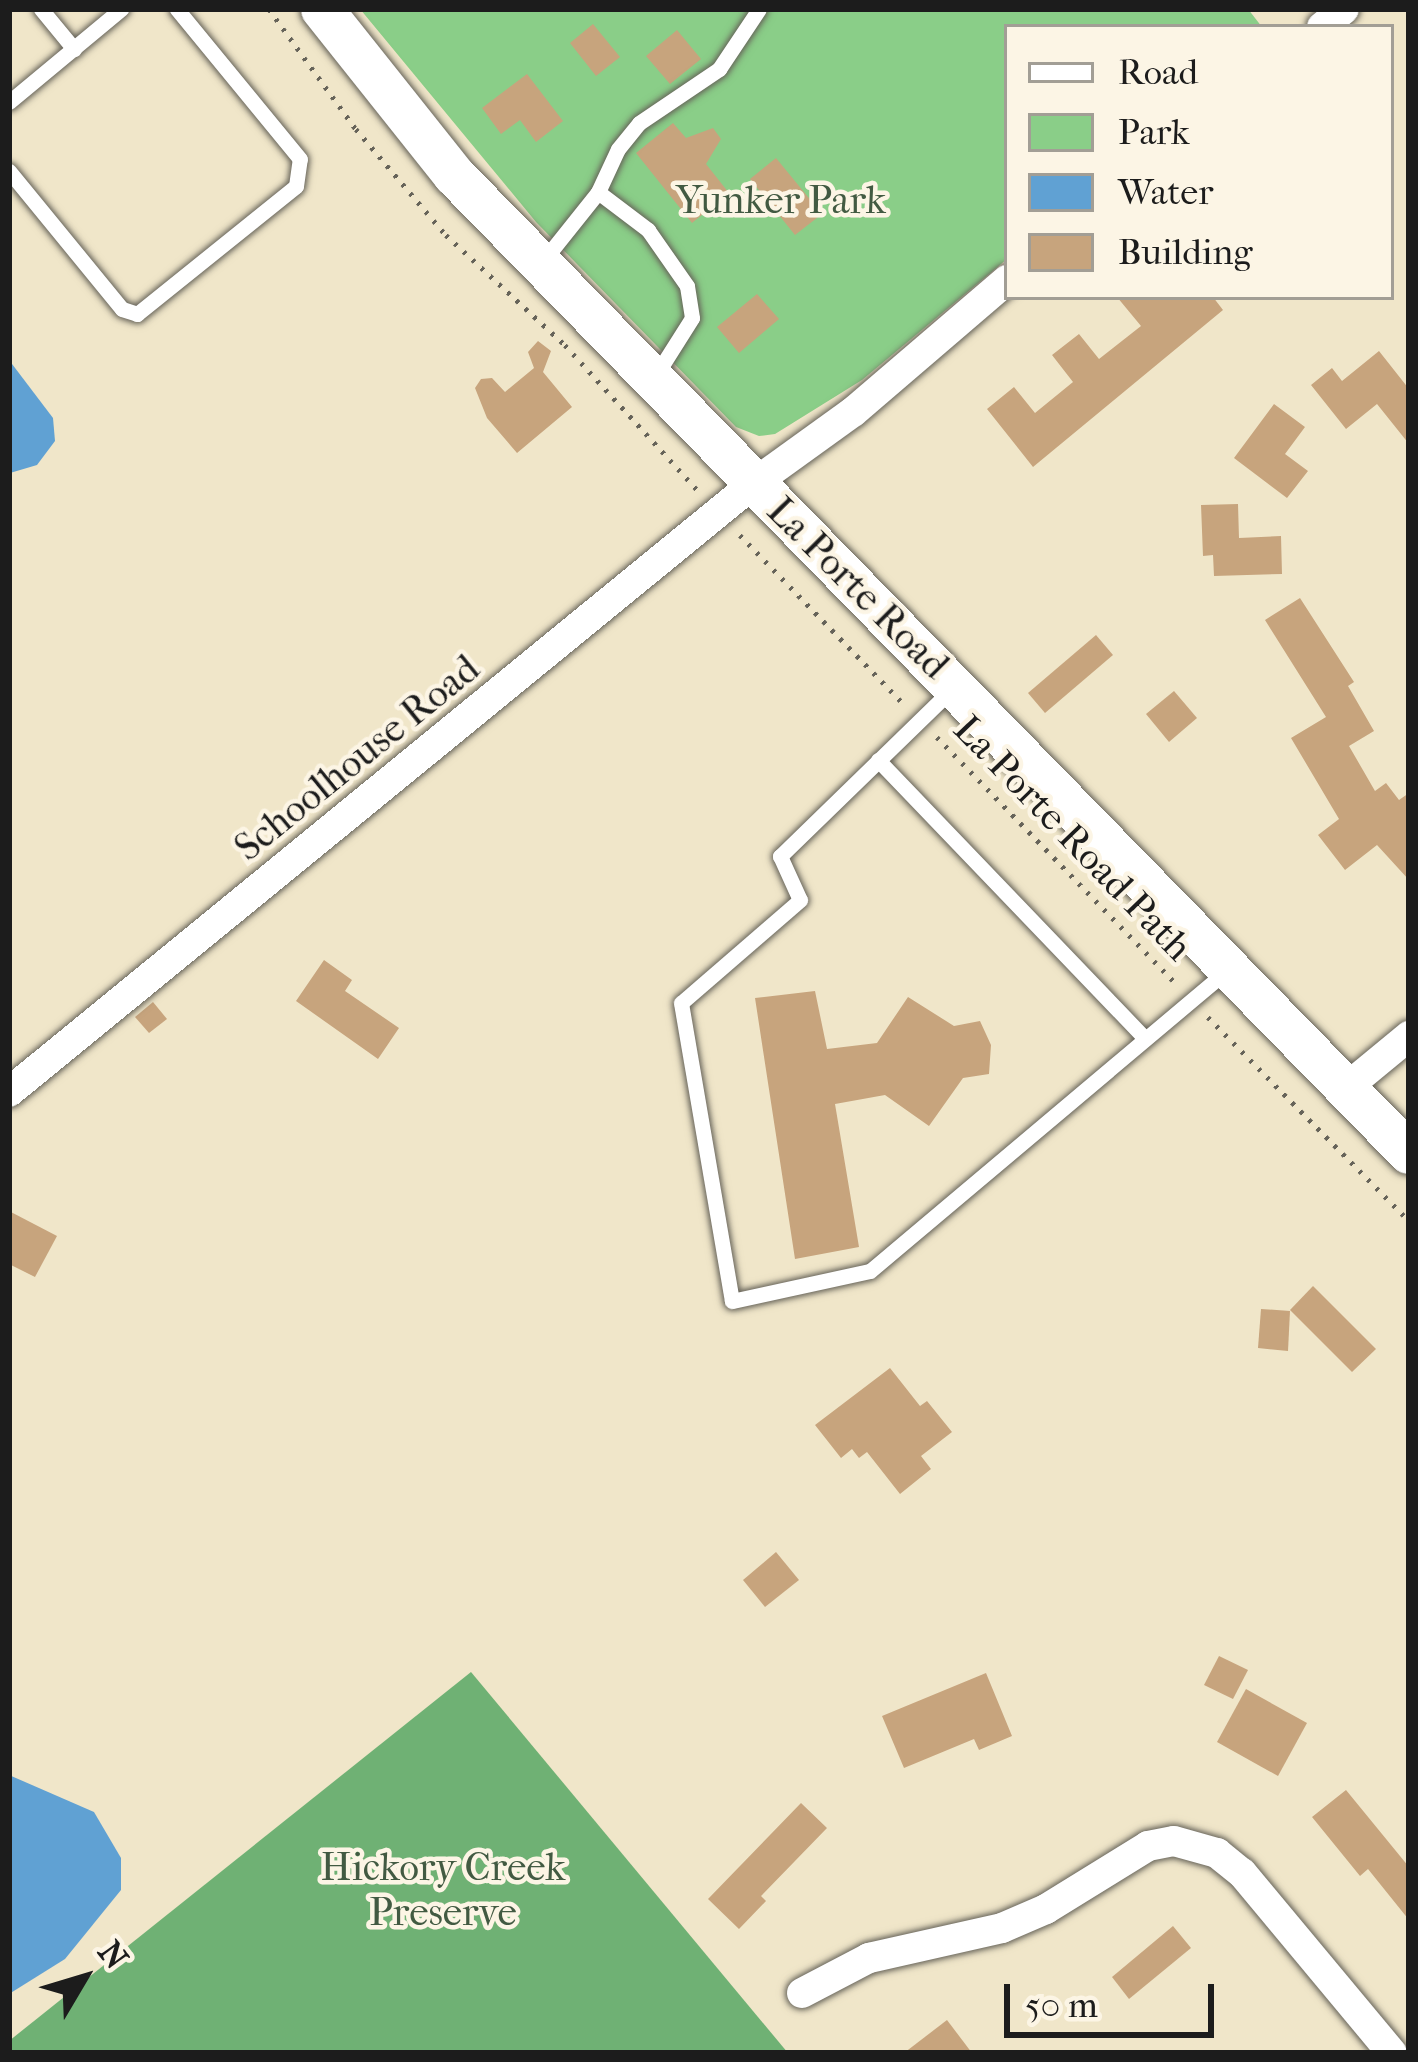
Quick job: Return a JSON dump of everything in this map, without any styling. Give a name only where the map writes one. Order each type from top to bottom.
[{"type":"street","name":"La Porte Road","points":[[322,9],[454,175],[1409,1153]]},
{"type":"street","name":"Schoolhouse Road","points":[[9,1092],[718,512],[853,412],[1004,283]]},
{"type":"street","points":[[1346,1088],[1409,1036]]},
{"type":"street","points":[[802,1994],[868,1958],[1002,1928],[1046,1910],[1148,1846],[1174,1841],[1216,1853],[1242,1873],[1392,2053]]},
{"type":"lane","points":[[41,9],[74,49]]},
{"type":"lane","points":[[9,102],[121,9]]},
{"type":"lane","points":[[9,171],[122,309],[137,314],[296,186],[300,159],[177,9]]},
{"type":"lane","points":[[542,263],[598,192],[618,149],[639,123],[719,69],[758,9]]},
{"type":"lane","points":[[598,192],[648,230],[687,286],[692,318],[653,378]]},
{"type":"lane","points":[[955,686],[780,856],[800,900],[681,1004],[732,1301],[870,1271],[1229,968]]},
{"type":"lane","points":[[878,760],[1145,1038]]},
{"type":"path","name":"La Porte Road Path","points":[[269,9],[321,84],[433,220],[565,345],[613,405],[1409,1221]]},
{"type":"green space","name":"Yunker Park","points":[[360,9],[1248,9],[1260,24],[1004,24],[1004,262],[862,380],[775,434],[759,436],[736,427],[536,222]]},
{"type":"green space","name":"Hickory Creek Preserve","points":[[471,1672],[788,2053],[9,2053],[9,2041]]},
{"type":"water","points":[[9,360],[53,418],[55,441],[37,465],[10,473]]},
{"type":"water","points":[[9,1775],[94,1812],[121,1858],[121,1890],[65,1959],[9,1994]]},
{"type":"building","points":[[593,24],[620,57],[596,76],[570,43]]},
{"type":"building","points":[[677,30],[701,59],[670,84],[646,56]]},
{"type":"building","points":[[527,74],[563,121],[536,142],[520,120],[501,134],[482,108]]},
{"type":"building","points":[[673,123],[686,138],[713,128],[721,139],[706,164],[729,193],[692,223],[636,153]]},
{"type":"building","points":[[776,158],[822,214],[795,235],[750,179]]},
{"type":"building","points":[[757,294],[779,319],[739,353],[717,327]]},
{"type":"building","points":[[1119,300],[1215,300],[1223,310],[1033,467],[987,409],[1014,387],[1035,413],[1073,382],[1052,355],[1079,334],[1099,359],[1141,326]]},
{"type":"building","points":[[538,341],[551,351],[543,372],[572,407],[517,453],[487,418],[475,388],[481,379],[492,378],[505,392],[534,368],[528,352]]},
{"type":"building","points":[[1379,351],[1409,389],[1409,444],[1377,404],[1346,429],[1311,385],[1332,368],[1342,381]]},
{"type":"building","points":[[1274,404],[1305,427],[1285,454],[1308,471],[1287,498],[1234,458]]},
{"type":"building","points":[[1238,504],[1239,538],[1281,536],[1282,574],[1214,576],[1213,555],[1203,556],[1201,505]]},
{"type":"building","points":[[1300,598],[1354,682],[1348,686],[1374,731],[1349,746],[1375,791],[1386,783],[1399,800],[1409,793],[1409,880],[1377,845],[1345,870],[1318,835],[1339,819],[1291,738],[1326,717],[1265,620]]},
{"type":"building","points":[[1096,635],[1113,655],[1045,713],[1028,693]]},
{"type":"building","points":[[1174,691],[1197,718],[1169,742],[1146,714]]},
{"type":"building","points":[[324,960],[352,980],[345,991],[399,1028],[378,1059],[296,1001]]},
{"type":"building","points":[[815,991],[827,1049],[877,1043],[908,997],[954,1026],[980,1021],[991,1045],[989,1074],[963,1078],[929,1126],[885,1095],[835,1104],[859,1247],[795,1259],[755,998]]},
{"type":"building","points":[[153,1002],[167,1019],[149,1033],[135,1017]]},
{"type":"building","points":[[9,1211],[57,1236],[35,1277],[9,1264]]},
{"type":"building","points":[[1313,1286],[1376,1349],[1352,1372],[1290,1310]]},
{"type":"building","points":[[1261,1309],[1290,1311],[1288,1351],[1258,1348]]},
{"type":"building","points":[[890,1368],[920,1406],[927,1401],[952,1432],[921,1456],[931,1469],[900,1494],[867,1452],[859,1458],[852,1449],[841,1458],[815,1425]]},
{"type":"building","points":[[776,1552],[799,1580],[765,1607],[743,1580]]},
{"type":"building","points":[[1219,1656],[1248,1670],[1233,1699],[1204,1685]]},
{"type":"building","points":[[986,1673],[1012,1736],[979,1750],[974,1739],[904,1768],[882,1716]]},
{"type":"building","points":[[1246,1689],[1307,1723],[1278,1776],[1217,1742]]},
{"type":"building","points":[[1346,1790],[1409,1867],[1409,1920],[1368,1869],[1360,1876],[1312,1817]]},
{"type":"building","points":[[801,1803],[827,1828],[761,1896],[766,1901],[739,1929],[708,1899]]},
{"type":"building","points":[[1173,1926],[1191,1948],[1129,1999],[1112,1977]]},
{"type":"building","points":[[947,2020],[972,2053],[904,2053]]}]
